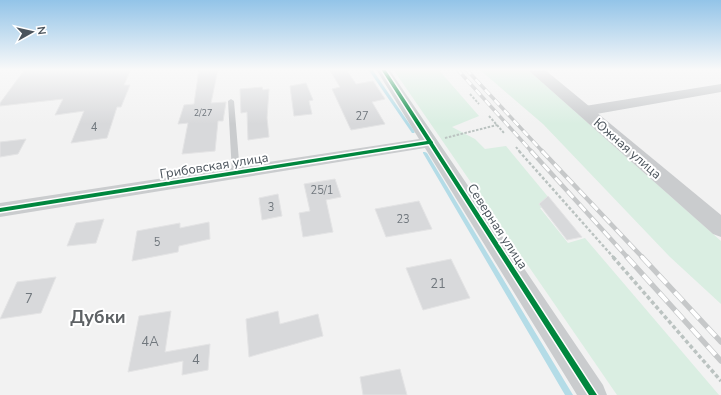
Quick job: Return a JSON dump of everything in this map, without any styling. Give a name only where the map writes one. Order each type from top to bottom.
[{"type":"street","name":"Северная улица","points":[[395,87],[593,395]]},
{"type":"street","name":"Южная улица","points":[[557,87],[721,228]]},
{"type":"street","points":[[585,111],[721,88]]},
{"type":"street","name":"Грибовская улица","points":[[0,210],[431,142]]},
{"type":"lane","points":[[231,101],[236,173]]},
{"type":"path","points":[[470,94],[479,104]]},
{"type":"path","points":[[489,116],[504,133]]},
{"type":"path","points":[[431,142],[439,141],[450,135],[497,125]]},
{"type":"path","points":[[516,147],[721,381]]},
{"type":"green space","points":[[406,87],[454,87],[479,116],[452,127],[475,139],[485,149],[506,146],[554,204],[540,208],[568,243],[585,238],[719,395],[617,395]]},
{"type":"green space","points":[[500,87],[548,87],[721,241],[721,304],[670,257],[543,124]]},
{"type":"building","points":[[11,87],[129,87],[121,107],[117,107],[107,138],[71,143],[84,111],[55,115],[63,99],[0,106],[0,103]]},
{"type":"building","points":[[196,87],[214,87],[211,103],[226,102],[223,121],[218,121],[215,151],[182,154],[188,123],[178,124],[184,105],[194,104]]},
{"type":"building","points":[[262,87],[263,90],[269,89],[267,118],[269,137],[248,140],[247,112],[241,113],[240,89]]},
{"type":"building","points":[[290,87],[308,87],[313,100],[309,101],[312,114],[294,116]]},
{"type":"building","points":[[338,87],[377,87],[385,99],[372,102],[385,124],[351,130],[332,89]]},
{"type":"building","points":[[26,139],[18,154],[0,157],[0,142]]},
{"type":"building","points":[[335,179],[341,197],[326,200],[333,232],[303,237],[299,213],[310,211],[304,184]]},
{"type":"building","points":[[278,194],[282,216],[262,220],[259,198]]},
{"type":"building","points":[[548,196],[582,237],[567,240],[539,204]]},
{"type":"building","points":[[419,201],[432,229],[386,237],[375,209]]},
{"type":"building","points":[[104,219],[96,243],[67,246],[76,223]]},
{"type":"building","points":[[209,222],[210,239],[179,246],[178,252],[132,261],[137,231],[180,223],[180,228]]},
{"type":"building","points":[[451,259],[470,298],[423,310],[406,268]]},
{"type":"building","points":[[56,277],[41,313],[0,319],[17,282]]},
{"type":"building","points":[[171,311],[165,352],[210,344],[208,370],[182,375],[183,361],[128,372],[139,316]]},
{"type":"building","points":[[278,311],[280,324],[318,314],[323,336],[249,357],[246,319]]},
{"type":"building","points":[[400,369],[407,395],[363,395],[360,377]]},
{"type":"waterway","points":[[383,87],[413,132]]},
{"type":"waterway","points":[[425,153],[569,395]]},
{"type":"railway","points":[[474,87],[532,152]]},
{"type":"railway","points":[[483,87],[543,152]]},
{"type":"railway","points":[[531,151],[628,258]]},
{"type":"railway","points":[[542,151],[643,258]]},
{"type":"railway","points":[[627,257],[721,361]]},
{"type":"railway","points":[[642,257],[721,342]]},
{"type":"cycle path","points":[[395,87],[593,395]]},
{"type":"cycle path","points":[[0,210],[431,142]]},
{"type":"district","name":"Дубки","points":[[98,317]]}]
